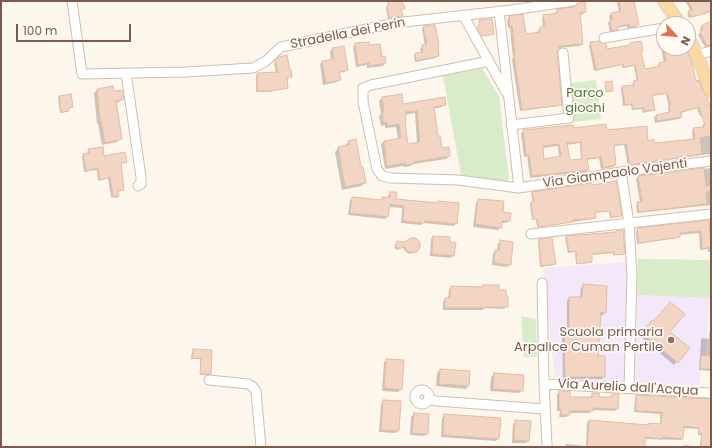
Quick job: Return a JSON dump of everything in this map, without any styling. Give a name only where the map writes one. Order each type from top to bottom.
[{"type":"main road","points":[[664,1],[674,16]]},
{"type":"main road","points":[[696,52],[711,91]]},
{"type":"street","name":"Stradella dei Perin","points":[[72,1],[82,74],[186,72],[253,68],[266,61],[281,47],[395,23],[573,1]]},
{"type":"street","points":[[499,11],[519,188]]},
{"type":"street","points":[[463,15],[508,95]]},
{"type":"street","points":[[604,38],[656,29]]},
{"type":"street","points":[[698,55],[711,50]]},
{"type":"street","points":[[511,125],[569,118],[563,53]]},
{"type":"street","name":"Via Giampaolo Vajenti","points":[[489,61],[371,85],[363,88],[363,102],[377,169],[382,176],[391,178],[458,180],[519,188],[621,172],[711,161]]},
{"type":"street","points":[[126,73],[141,177],[141,184],[138,186]]},
{"type":"street","points":[[621,172],[629,223],[632,275],[629,388]]},
{"type":"street","points":[[531,234],[711,214]]},
{"type":"street","name":"Via Aurelio dall'Acqua","points":[[542,283],[547,445]]},
{"type":"street","points":[[209,380],[248,384],[256,391],[261,447]]},
{"type":"street","name":"Via Aurelio dall'Acqua","points":[[544,384],[711,393]]},
{"type":"street","points":[[429,399],[436,401],[545,409]]},
{"type":"shaded area","points":[[629,262],[625,382],[623,385],[563,384],[555,377],[543,268]]},
{"type":"shaded area","name":"Scuola primaria Arpalice Cuman Pertile","points":[[637,295],[710,298],[705,359],[701,359],[700,385],[635,383]]},
{"type":"green space","points":[[482,68],[499,96],[509,179],[507,182],[461,175],[443,76]]},
{"type":"green space","name":"Parco giochi","points":[[596,80],[601,119],[574,122],[570,83]]},
{"type":"green space","points":[[638,259],[711,260],[710,298],[637,295]]},
{"type":"green space","points":[[521,316],[536,319],[537,357],[524,357]]},
{"type":"building","points":[[388,1],[402,1],[405,9],[401,9],[403,16],[389,18],[387,6],[389,5]]},
{"type":"building","points":[[619,1],[634,1],[639,25],[630,27],[629,24],[618,27],[618,30],[612,31],[610,19],[613,19],[611,13],[621,11]]},
{"type":"building","points":[[688,1],[711,1],[711,11],[691,16],[688,11],[693,10]]},
{"type":"building","points":[[585,2],[586,12],[580,13],[583,44],[559,46],[557,51],[562,105],[522,110],[514,56],[512,26],[510,26],[509,16],[523,14],[526,34],[540,32],[540,27],[545,26],[543,15],[557,13],[557,9],[574,7],[579,3]]},
{"type":"building","points":[[492,19],[494,34],[482,36],[478,30],[478,25],[480,25],[479,20]]},
{"type":"building","points":[[711,21],[711,45],[707,46],[700,32],[703,30],[701,26]]},
{"type":"building","points":[[435,25],[439,44],[439,56],[416,61],[415,53],[423,52],[422,45],[427,44],[423,26]]},
{"type":"building","points":[[599,41],[606,44],[607,49],[630,45],[630,43],[641,41],[643,51],[641,52],[645,69],[660,66],[659,63],[666,61],[665,56],[689,56],[696,81],[699,80],[711,110],[711,140],[709,136],[699,138],[702,154],[630,165],[626,144],[614,145],[616,165],[603,168],[601,157],[587,159],[589,170],[532,176],[529,155],[526,155],[523,130],[573,125],[574,128],[606,124],[607,130],[647,126],[648,141],[654,139],[655,143],[695,139],[693,128],[704,127],[703,125],[705,125],[699,107],[681,112],[682,117],[657,121],[656,115],[670,112],[669,105],[671,105],[667,93],[652,95],[655,110],[644,111],[644,108],[633,109],[632,104],[625,105],[622,86],[634,85],[633,81],[638,80],[635,65],[624,67],[623,64],[596,70],[590,42]],"holes":[[[581,142],[582,159],[570,160],[567,143]],[[559,144],[561,156],[544,159],[543,146]]]},
{"type":"building","points":[[369,42],[369,45],[380,44],[382,57],[385,56],[386,63],[369,66],[369,63],[358,65],[355,43]]},
{"type":"building","points":[[344,46],[348,70],[339,72],[341,80],[326,83],[322,61],[334,59],[332,48]]},
{"type":"building","points":[[287,55],[292,77],[287,78],[288,88],[271,91],[257,91],[257,73],[278,72],[275,60],[279,57]]},
{"type":"building","points":[[612,81],[613,91],[606,92],[605,82]]},
{"type":"building","points":[[113,86],[114,91],[122,90],[124,99],[116,101],[122,139],[105,143],[100,121],[97,89]]},
{"type":"building","points":[[71,94],[73,107],[69,108],[69,111],[61,112],[59,96]]},
{"type":"building","points":[[402,94],[403,104],[445,97],[446,105],[434,107],[438,136],[440,136],[442,148],[449,147],[450,156],[414,162],[414,164],[406,165],[406,163],[387,166],[384,141],[401,138],[399,124],[388,126],[387,122],[383,123],[382,112],[384,112],[382,97]],"holes":[[[417,111],[420,142],[408,144],[405,112]]]},
{"type":"building","points":[[356,139],[361,167],[363,167],[366,183],[345,187],[338,147],[349,145],[348,141]]},
{"type":"building","points":[[103,147],[104,156],[125,152],[127,162],[121,163],[124,190],[118,191],[119,196],[113,196],[110,177],[100,180],[98,168],[86,171],[83,154],[89,153],[88,149]]},
{"type":"building","points":[[704,168],[706,186],[711,185],[711,191],[706,192],[707,204],[639,212],[637,202],[642,201],[638,176]]},
{"type":"building","points":[[616,181],[622,216],[611,217],[610,211],[595,212],[596,218],[573,220],[573,222],[538,227],[537,219],[533,219],[531,202],[534,202],[532,192],[591,183],[592,185]]},
{"type":"building","points":[[390,192],[397,192],[396,199],[438,203],[438,201],[459,203],[457,224],[425,221],[424,223],[403,221],[404,206],[390,204],[388,217],[350,213],[352,197],[382,200],[382,197],[390,197]]},
{"type":"building","points":[[478,199],[504,201],[503,212],[511,213],[510,221],[502,221],[502,228],[475,224]]},
{"type":"building","points":[[709,220],[711,247],[702,249],[701,231],[680,233],[680,237],[639,243],[637,228]]},
{"type":"building","points":[[623,230],[625,254],[614,255],[614,252],[592,254],[592,262],[577,264],[576,251],[569,252],[566,236],[616,232]]},
{"type":"building","points":[[433,236],[450,237],[450,242],[456,243],[454,256],[432,254]]},
{"type":"building","points":[[411,238],[416,238],[420,242],[420,247],[417,252],[412,253],[407,251],[404,246],[400,249],[395,246],[397,241],[405,242]]},
{"type":"building","points":[[552,238],[556,264],[541,266],[539,239]]},
{"type":"building","points":[[500,240],[513,242],[511,265],[494,263],[495,250],[499,250]]},
{"type":"building","points":[[583,284],[607,286],[606,313],[601,312],[598,356],[605,356],[605,377],[565,377],[564,328],[569,328],[569,297],[582,297]]},
{"type":"building","points":[[483,285],[499,285],[499,290],[506,290],[506,295],[508,296],[508,307],[445,308],[445,298],[450,298],[451,286],[483,287]]},
{"type":"building","points":[[670,302],[685,314],[670,332],[690,348],[678,363],[641,333],[652,320],[654,321]]},
{"type":"building","points":[[193,349],[212,350],[211,374],[200,374],[201,358],[192,358]]},
{"type":"building","points":[[701,355],[711,356],[711,369],[700,369]]},
{"type":"building","points":[[386,359],[404,360],[402,390],[384,388]]},
{"type":"building","points":[[440,369],[470,371],[469,386],[439,384]]},
{"type":"building","points":[[494,373],[524,375],[523,391],[493,389]]},
{"type":"building","points":[[559,391],[570,391],[570,397],[592,397],[592,393],[599,393],[599,397],[612,397],[612,394],[619,394],[618,409],[593,408],[593,411],[570,411],[570,415],[561,415],[561,409],[559,409]]},
{"type":"building","points":[[636,395],[711,399],[711,447],[701,447],[702,433],[699,433],[699,428],[684,426],[683,439],[645,437],[645,447],[587,447],[589,420],[649,425],[649,423],[661,424],[662,412],[636,411]]},
{"type":"building","points":[[383,400],[401,401],[399,431],[381,430]]},
{"type":"building","points":[[414,413],[429,414],[428,434],[412,433]]},
{"type":"building","points":[[444,414],[501,418],[499,439],[443,435]]},
{"type":"building","points":[[515,420],[531,421],[529,441],[514,440]]},
{"type":"place","name":"Scuola primaria Arpalice Cuman Pertile","points":[[671,340]]}]
